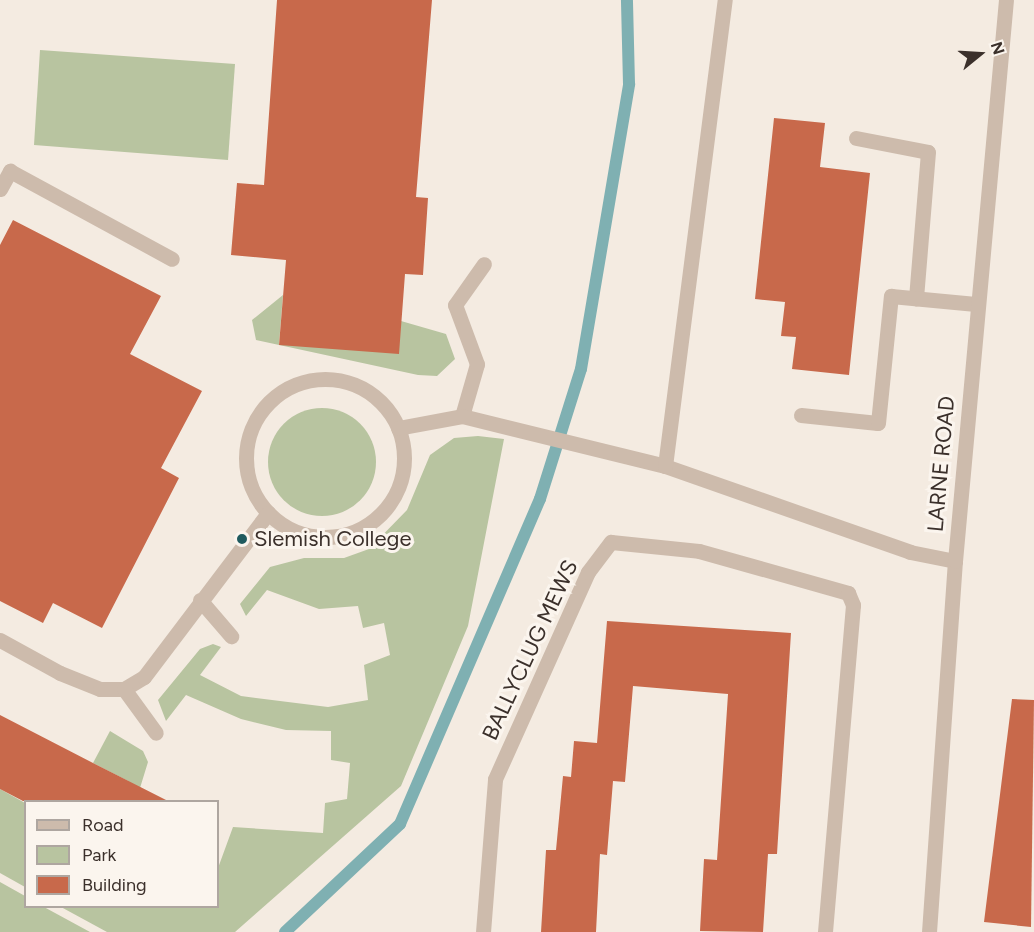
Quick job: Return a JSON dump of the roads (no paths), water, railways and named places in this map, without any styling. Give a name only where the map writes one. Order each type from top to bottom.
[{"type":"street","points":[[665,466],[725,0]]},
{"type":"street","name":"LARNE ROAD","points":[[928,932],[976,304],[1006,0]]},
{"type":"street","points":[[856,138],[928,152],[916,299]]},
{"type":"street","points":[[0,189],[10,171],[172,259]]},
{"type":"street","points":[[462,416],[477,364],[455,305],[484,264]]},
{"type":"street","points":[[801,416],[878,423],[891,296],[976,304]]},
{"type":"street","points":[[316,379],[342,380],[366,390],[398,428],[404,455],[400,482],[388,506],[368,524],[343,535],[316,537],[290,530],[268,513],[246,468],[247,443],[271,399],[316,379]]},
{"type":"street","points":[[398,428],[462,416],[665,466],[910,552],[955,561]]},
{"type":"street","points":[[0,640],[100,689],[124,689],[144,677],[268,513]]},
{"type":"street","name":"BALLYCLUG MEWS","points":[[483,932],[495,779],[588,572],[611,542],[699,551],[848,593],[853,605],[825,932]]},
{"type":"street","points":[[200,600],[231,636]]},
{"type":"street","points":[[124,689],[156,733]]},
{"type":"waterway","points":[[285,932],[400,824],[540,499],[581,369],[629,84],[627,0]]},
{"type":"place","name":"Slemish College","points":[[242,539]]}]
